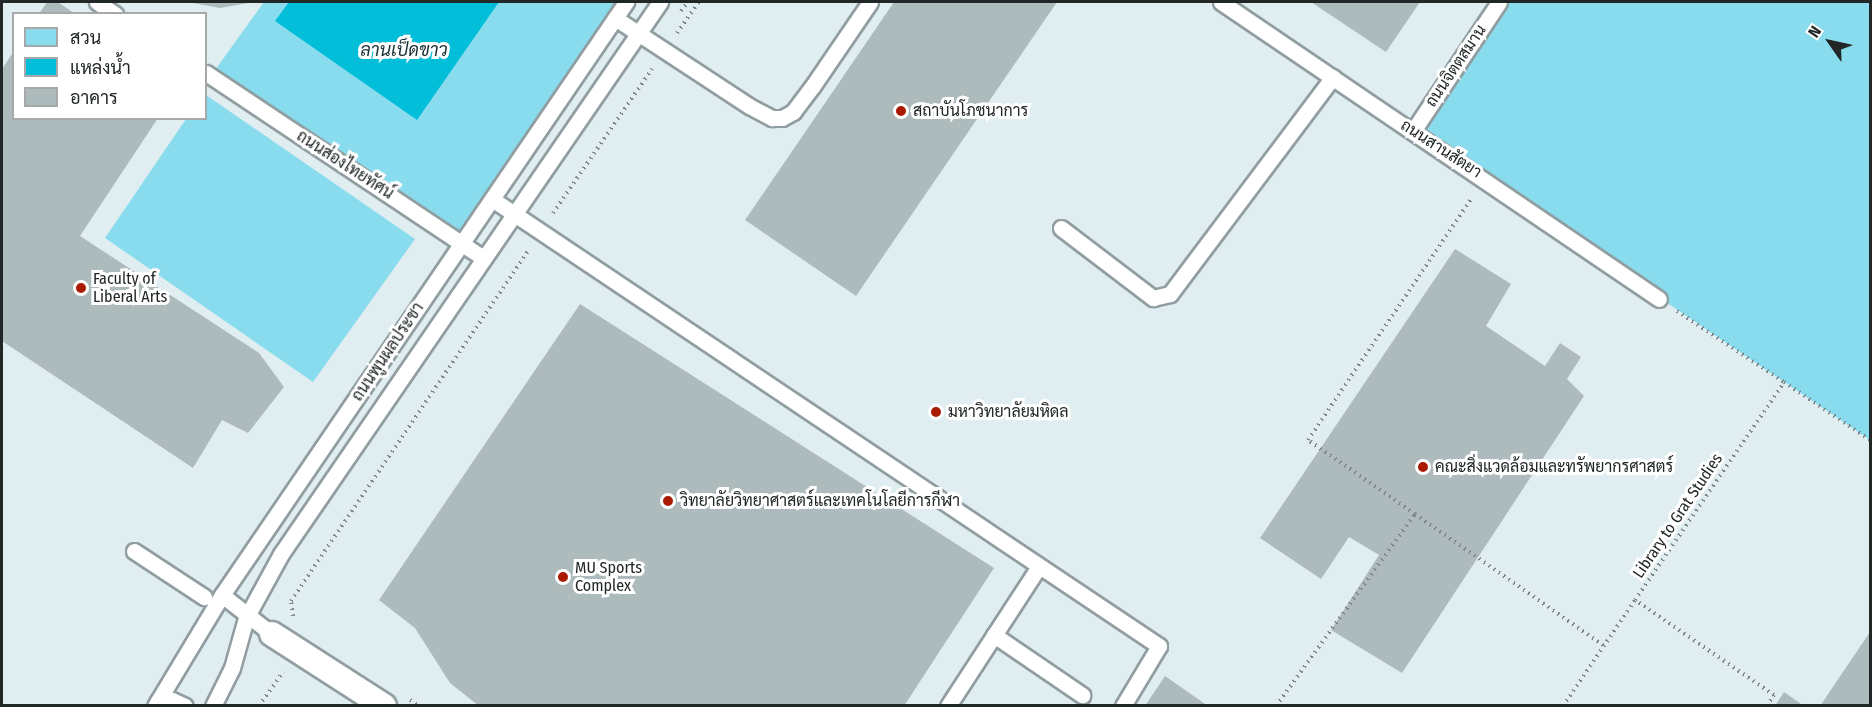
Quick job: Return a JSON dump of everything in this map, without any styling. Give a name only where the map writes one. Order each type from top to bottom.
[{"type":"street","points":[[272,634],[392,699]]},
{"type":"lane","points":[[97,2],[112,12]]},
{"type":"lane","name":"ถนนพูนผลประชา","points":[[156,703],[222,595],[626,2]]},
{"type":"lane","name":"ถนนพูนผลประชา","points":[[213,705],[232,668],[249,613],[281,554],[660,2]]},
{"type":"lane","points":[[615,18],[660,50],[764,114],[782,118],[793,112],[813,87],[870,2]]},
{"type":"lane","name":"ถนนสานสัตยา","points":[[1221,2],[1485,178],[1659,299]]},
{"type":"lane","name":"ถนนจิตตสมาน","points":[[1413,130],[1499,2]]},
{"type":"lane","name":"ถนนส่องไทยทัศน์","points":[[207,74],[483,258]]},
{"type":"lane","points":[[1062,228],[1154,298],[1170,294],[1333,77]]},
{"type":"lane","points":[[492,199],[542,230],[1038,568],[1159,646],[1123,705]]},
{"type":"lane","points":[[134,551],[204,597]]},
{"type":"lane","points":[[948,705],[1038,568]]},
{"type":"lane","points":[[222,595],[249,613],[272,634]]},
{"type":"lane","points":[[994,635],[1082,695]]},
{"type":"lane","points":[[156,703],[172,700],[185,705]]},
{"type":"path","points":[[294,622],[291,602],[542,230],[660,50],[688,2]]},
{"type":"path","points":[[660,50],[699,2]]},
{"type":"path","points":[[1485,178],[1308,440],[1604,646]]},
{"type":"path","points":[[1659,299],[1870,440]]},
{"type":"path","name":"Library to Grat Studies","points":[[1767,705],[1774,695],[1635,600],[1784,382]]},
{"type":"path","points":[[1276,705],[1415,514]]},
{"type":"path","points":[[1563,705],[1635,600]]},
{"type":"path","points":[[392,699],[418,705]]},
{"type":"green space","points":[[264,2],[626,2],[462,243],[210,77]]},
{"type":"green space","points":[[1499,2],[1870,2],[1870,440],[1413,131]]},
{"type":"green space","points":[[207,96],[415,239],[313,382],[105,238],[185,120],[207,120]]},
{"type":"water","name":"ลานเป็ดขาว","points":[[289,2],[499,2],[417,120],[275,21]]},
{"type":"building","points":[[47,2],[58,2],[72,12],[40,12]]},
{"type":"building","points":[[188,2],[248,2],[248,3],[220,8]]},
{"type":"building","name":"สถาบันโภชนาการ","points":[[894,2],[1057,2],[856,296],[745,220]]},
{"type":"building","points":[[1311,2],[1420,2],[1386,52]]},
{"type":"building","name":"Faculty of Liberal Arts","points":[[12,54],[12,120],[157,120],[80,236],[259,353],[284,387],[248,433],[222,420],[193,468],[2,341],[2,69]]},
{"type":"building","name":"คณะสิ่งแวดล้อมและทรัพยากรศาสตร์","points":[[1455,249],[1511,284],[1486,326],[1545,366],[1560,343],[1581,357],[1567,379],[1584,396],[1402,673],[1331,630],[1379,555],[1349,537],[1321,579],[1260,538]]},
{"type":"building","name":"วิทยาลัยวิทยาศาสตร์และเทคโนโลยีการกีฬา","points":[[580,304],[994,568],[904,706],[479,706],[450,683],[415,628],[379,600]]},
{"type":"building","points":[[1870,632],[1870,706],[1820,706]]},
{"type":"building","points":[[1165,676],[1208,706],[1145,706]]},
{"type":"building","points":[[1784,692],[1804,706],[1775,706]]},
{"type":"place","name":"สถาบันโภชนาการ","points":[[901,111]]},
{"type":"place","name":"Faculty of Liberal Arts","points":[[81,288]]},
{"type":"place","name":"มหาวิทยาลัยมหิดล","points":[[936,412]]},
{"type":"place","name":"คณะสิ่งแวดล้อมและทรัพยากรศาสตร์","points":[[1423,467]]},
{"type":"place","name":"วิทยาลัยวิทยาศาสตร์และเทคโนโลยีการกีฬา","points":[[668,501]]},
{"type":"place","name":"MU Sports Complex","points":[[563,577]]}]
